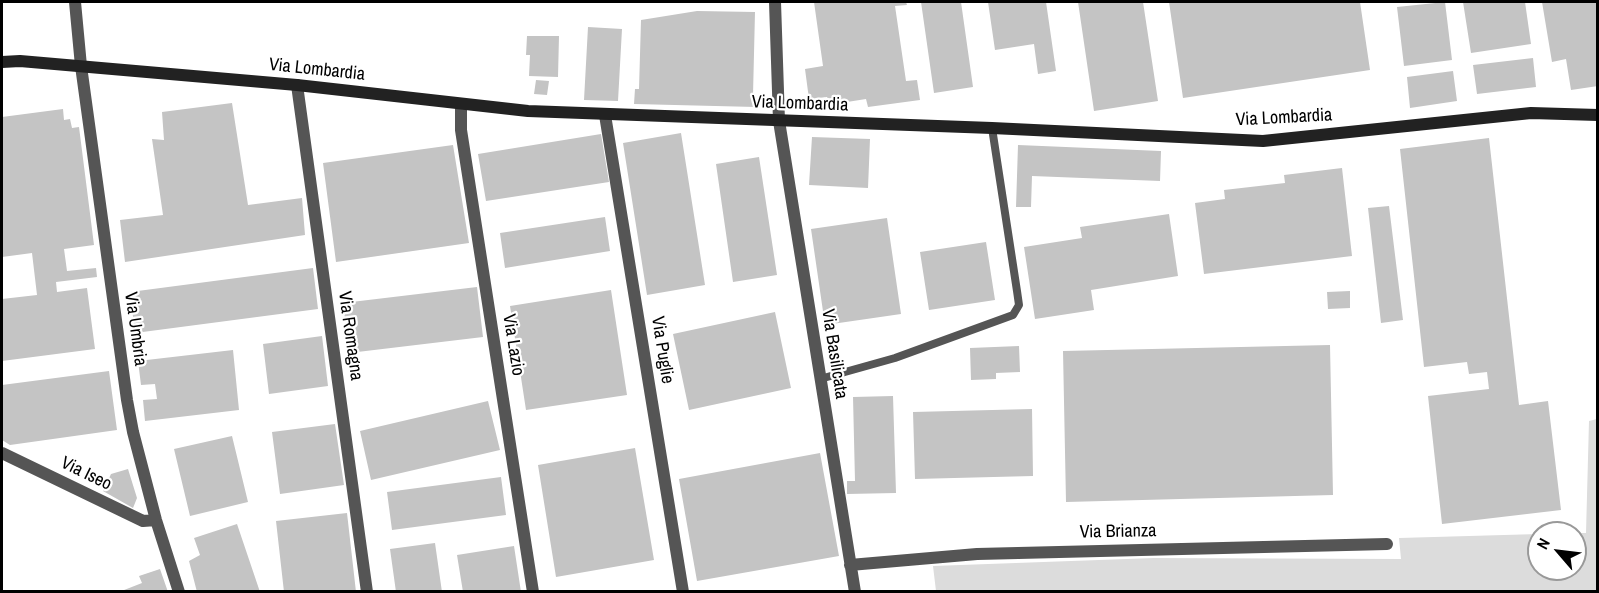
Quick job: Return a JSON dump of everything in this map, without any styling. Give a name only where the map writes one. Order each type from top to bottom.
[{"type":"street","name":"Via Umbria","points":[[75,2],[81,66],[127,400],[156,520],[179,591]]},
{"type":"street","name":"Via Basilicata","points":[[775,2],[780,121],[855,591]]},
{"type":"street","name":"Via Lombardia","points":[[2,62],[20,61],[297,85],[528,111],[992,128],[1263,141],[1531,113],[1598,115]]},
{"type":"street","name":"Via Romagna","points":[[297,85],[367,591]]},
{"type":"street","name":"Via Lazio","points":[[461,104],[461,130],[533,591]]},
{"type":"street","name":"Via Puglie","points":[[605,115],[683,591]]},
{"type":"street","name":"Via Iseo","points":[[2,453],[143,521],[156,520]]},
{"type":"street","name":"Via Brianza","points":[[850,565],[977,554],[1388,544]]},
{"type":"lane","points":[[820,379],[895,358],[1013,315],[1019,305],[992,128]]},
{"type":"shaded area","points":[[1597,419],[1597,591],[936,591],[933,566],[1154,558],[1401,559],[1399,538],[1527,534],[1527,581],[1587,581],[1589,421]]},
{"type":"building","points":[[814,2],[906,2],[907,5],[895,6],[906,81],[917,80],[920,100],[868,107],[866,99],[828,105],[827,97],[809,99],[805,69],[823,66]]},
{"type":"building","points":[[921,2],[961,2],[973,87],[934,93]]},
{"type":"building","points":[[988,2],[1046,2],[1056,71],[1038,74],[1034,44],[995,50]]},
{"type":"building","points":[[1078,2],[1143,2],[1158,101],[1094,111]]},
{"type":"building","points":[[1169,2],[1360,2],[1370,70],[1183,98]]},
{"type":"building","points":[[1445,2],[1452,60],[1404,66],[1397,7]]},
{"type":"building","points":[[1463,2],[1525,2],[1531,44],[1471,53]]},
{"type":"building","points":[[1542,2],[1598,2],[1598,86],[1571,90],[1566,59],[1552,62]]},
{"type":"building","points":[[697,11],[755,12],[753,95],[756,95],[756,107],[634,104],[635,89],[639,89],[641,20]]},
{"type":"building","points":[[588,27],[622,29],[618,101],[584,100]]},
{"type":"building","points":[[527,36],[559,36],[558,77],[529,76],[530,55],[526,55]]},
{"type":"building","points":[[1533,58],[1536,87],[1477,94],[1473,65]]},
{"type":"building","points":[[1453,71],[1457,101],[1410,108],[1407,77]]},
{"type":"building","points":[[536,80],[549,81],[547,95],[534,94]]},
{"type":"building","points":[[232,103],[248,205],[302,198],[305,235],[125,262],[120,220],[163,215],[152,139],[164,140],[162,112]]},
{"type":"building","points":[[63,109],[64,120],[70,119],[72,128],[79,127],[94,245],[64,249],[67,271],[96,268],[97,277],[56,282],[57,292],[87,288],[95,349],[2,361],[2,299],[37,295],[32,253],[2,257],[2,117]]},
{"type":"building","points":[[681,133],[705,285],[647,295],[623,143]]},
{"type":"building","points":[[601,134],[609,182],[486,201],[478,154]]},
{"type":"building","points":[[812,137],[870,139],[868,188],[809,185]]},
{"type":"building","points":[[1489,138],[1519,405],[1548,401],[1561,510],[1442,524],[1428,396],[1489,389],[1487,372],[1469,374],[1467,362],[1424,367],[1400,149]]},
{"type":"building","points":[[453,145],[469,243],[336,262],[323,163]]},
{"type":"building","points":[[1018,145],[1161,151],[1160,181],[1032,176],[1031,207],[1016,207]]},
{"type":"building","points":[[759,157],[777,275],[733,282],[716,164]]},
{"type":"building","points":[[1342,168],[1352,256],[1204,274],[1195,203],[1225,199],[1224,190],[1285,183],[1284,175]]},
{"type":"building","points":[[1389,206],[1403,320],[1381,323],[1368,208]]},
{"type":"building","points":[[1169,214],[1178,276],[1091,290],[1094,310],[1035,319],[1024,247],[1082,238],[1080,227]]},
{"type":"building","points":[[605,217],[610,251],[505,268],[500,233]]},
{"type":"building","points":[[887,218],[901,314],[825,325],[811,229]]},
{"type":"building","points":[[986,242],[995,300],[929,310],[920,252]]},
{"type":"building","points":[[313,268],[318,309],[135,333],[130,292]]},
{"type":"building","points":[[477,287],[483,337],[349,353],[343,303]]},
{"type":"building","points":[[611,290],[627,395],[526,410],[510,306]]},
{"type":"building","points":[[1350,291],[1350,308],[1328,309],[1327,292]]},
{"type":"building","points":[[775,312],[791,388],[689,410],[673,334]]},
{"type":"building","points":[[322,336],[328,386],[269,394],[263,344]]},
{"type":"building","points":[[1330,345],[1333,495],[1066,502],[1063,351]]},
{"type":"building","points":[[1019,346],[1020,372],[996,373],[996,379],[971,380],[970,348]]},
{"type":"building","points":[[233,350],[239,410],[145,421],[143,400],[157,399],[155,384],[141,385],[138,361]]},
{"type":"building","points":[[109,371],[117,430],[10,445],[2,440],[2,385]]},
{"type":"building","points":[[893,396],[896,493],[847,494],[847,481],[855,481],[853,397]]},
{"type":"building","points":[[488,401],[500,450],[371,480],[360,431]]},
{"type":"building","points":[[1032,409],[1033,476],[915,479],[913,412]]},
{"type":"building","points":[[335,424],[344,485],[280,494],[272,432]]},
{"type":"building","points":[[232,436],[248,502],[190,516],[174,449]]},
{"type":"building","points":[[635,448],[654,560],[556,577],[538,465]]},
{"type":"building","points":[[820,453],[839,556],[697,581],[679,479]]},
{"type":"building","points":[[128,469],[137,498],[133,508],[103,491],[111,474]]},
{"type":"building","points":[[501,477],[506,515],[392,530],[387,492]]},
{"type":"building","points":[[347,513],[356,592],[284,592],[276,521]]},
{"type":"building","points":[[237,524],[260,592],[197,592],[189,561],[200,555],[194,538]]},
{"type":"building","points":[[435,543],[442,592],[396,592],[390,549]]},
{"type":"building","points":[[514,546],[521,592],[463,592],[457,555]]},
{"type":"building","points":[[160,569],[168,592],[119,592],[142,583],[139,576]]}]
